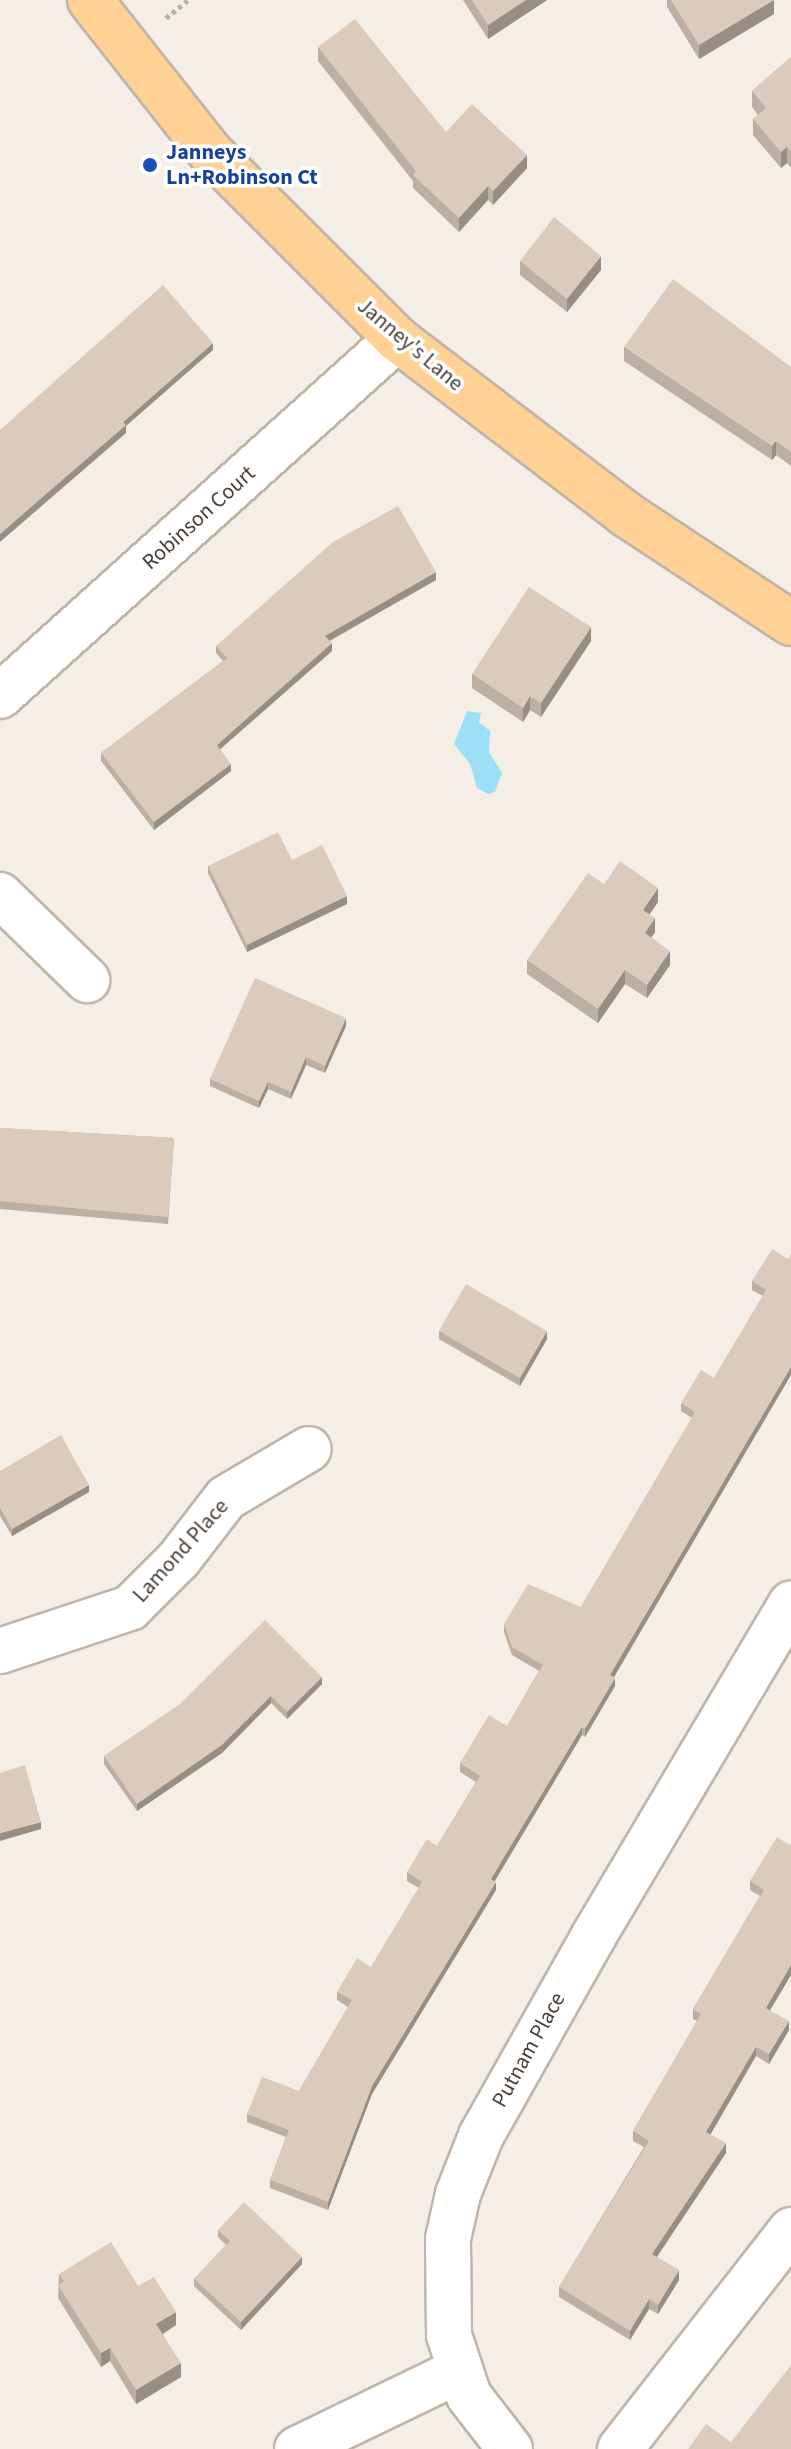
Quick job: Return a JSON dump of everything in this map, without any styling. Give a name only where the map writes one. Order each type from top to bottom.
[{"type":"main road","name":"Janney's Lane","points":[[90,0],[211,153],[397,339],[627,515],[791,623]]},
{"type":"street","name":"Robinson Court","points":[[0,696],[397,339]]},
{"type":"street","points":[[0,895],[87,980]]},
{"type":"street","name":"Lamond Place","points":[[0,1651],[130,1608],[179,1559],[226,1498],[309,1449]]},
{"type":"street","name":"Putnam Place","points":[[510,2449],[487,2424],[458,2371],[449,2335],[448,2239],[458,2194],[481,2136],[791,1603]]},
{"type":"street","points":[[620,2449],[791,2230]]},
{"type":"street","points":[[297,2449],[458,2371]]},
{"type":"path","points":[[166,18],[188,0]]},
{"type":"water","points":[[467,711],[481,713],[479,722],[490,731],[489,752],[502,773],[495,792],[488,794],[477,788],[470,764],[454,744]]},
{"type":"building","points":[[472,0],[526,0],[488,25]]},
{"type":"building","points":[[671,0],[774,0],[699,45]]},
{"type":"building","points":[[355,19],[446,132],[472,104],[527,155],[493,191],[488,186],[459,218],[413,175],[416,171],[318,47]]},
{"type":"building","points":[[791,57],[791,152],[787,147],[781,152],[753,119],[766,108],[752,91]]},
{"type":"building","points":[[554,217],[601,256],[567,299],[520,261]]},
{"type":"building","points":[[673,279],[791,367],[791,452],[776,441],[772,446],[624,347]]},
{"type":"building","points":[[163,285],[213,343],[123,422],[126,425],[0,534],[0,430]]},
{"type":"building","points":[[398,506],[436,572],[325,636],[332,643],[217,745],[231,764],[154,822],[101,753],[227,658],[216,646],[333,542]]},
{"type":"building","points":[[529,587],[591,627],[541,703],[530,696],[523,708],[472,674]]},
{"type":"building","points":[[278,832],[292,860],[322,845],[347,896],[247,945],[208,866]]},
{"type":"building","points":[[620,861],[658,888],[643,910],[655,918],[645,933],[670,951],[647,985],[625,970],[598,1009],[527,960],[588,873],[604,884]]},
{"type":"building","points":[[255,978],[346,1018],[325,1066],[306,1057],[291,1092],[268,1082],[259,1101],[210,1079]]},
{"type":"building","points":[[0,1128],[174,1138],[168,1217],[0,1201]]},
{"type":"building","points":[[772,1249],[788,1259],[791,1254],[791,1367],[610,1675],[615,1678],[491,1879],[496,1882],[372,2086],[328,2202],[270,2180],[289,2130],[247,2114],[262,2077],[299,2091],[352,2000],[337,1992],[357,1958],[371,1967],[422,1882],[407,1872],[427,1839],[437,1846],[480,1776],[460,1763],[489,1715],[507,1726],[543,1665],[512,1647],[504,1624],[528,1584],[581,1607],[695,1412],[681,1403],[701,1370],[714,1378],[766,1290],[752,1281]]},
{"type":"building","points":[[466,1284],[547,1331],[520,1378],[439,1331]]},
{"type":"building","points":[[61,1435],[89,1485],[12,1529],[0,1508],[0,1471]]},
{"type":"building","points":[[265,1620],[322,1677],[287,1712],[271,1696],[222,1745],[137,1804],[104,1756],[179,1705]]},
{"type":"building","points":[[25,1765],[41,1822],[0,1833],[0,1773]]},
{"type":"building","points":[[777,1837],[791,1844],[791,1965],[766,2008],[789,2021],[769,2054],[756,2047],[706,2132],[726,2143],[652,2254],[679,2270],[658,2305],[649,2299],[630,2331],[559,2287],[649,2141],[633,2131],[701,2014],[693,2009],[764,1890],[750,1881]]},
{"type":"building","points":[[244,2202],[302,2257],[241,2322],[194,2279],[230,2241],[218,2230]]},
{"type":"building","points":[[111,2242],[138,2286],[154,2277],[176,2312],[156,2324],[181,2363],[136,2390],[110,2348],[101,2353],[58,2285],[64,2281],[59,2274]]},
{"type":"building","points":[[791,2365],[791,2449],[688,2449],[706,2424],[731,2442]]},
{"type":"place","name":"Janneys Ln+Robinson Ct","points":[[150,165]]}]
